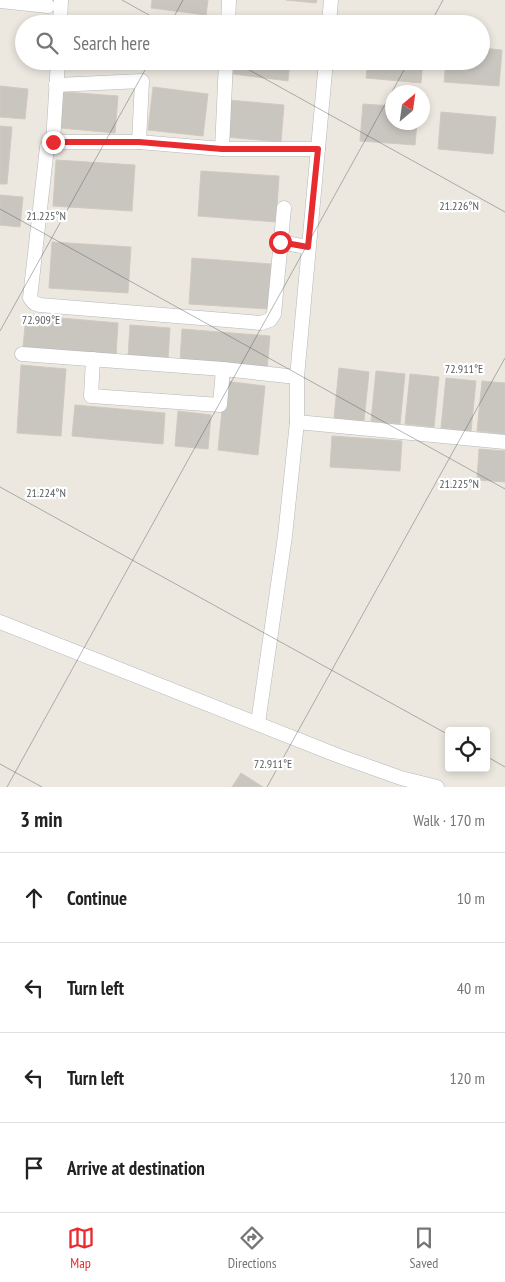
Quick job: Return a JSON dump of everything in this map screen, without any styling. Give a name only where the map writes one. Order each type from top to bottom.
[{"type":"street","points":[[60,15],[61,0]]},
{"type":"street","points":[[228,15],[229,0]]},
{"type":"street","points":[[330,15],[331,0]]},
{"type":"street","points":[[0,1],[48,6]]},
{"type":"street","points":[[57,70],[53,142],[139,142],[222,149],[318,149]]},
{"type":"street","points":[[222,149],[226,70]]},
{"type":"street","points":[[258,723],[285,536],[297,422],[297,376],[325,70]]},
{"type":"street","points":[[56,85],[142,81],[139,142]]},
{"type":"street","points":[[47,147],[30,298],[34,303],[40,305],[261,323],[270,320],[274,314],[284,208]]},
{"type":"street","points":[[280,242],[308,247]]},
{"type":"street","points":[[22,354],[297,376]]},
{"type":"street","points":[[93,359],[91,396],[220,405],[223,369]]},
{"type":"street","points":[[297,422],[505,442]]},
{"type":"street","points":[[0,622],[339,756],[401,778],[438,787]]},
{"type":"building","points":[[152,0],[208,0],[206,15],[151,8]]},
{"type":"building","points":[[286,0],[317,0],[316,3]]},
{"type":"building","points":[[490,49],[502,50],[499,86],[444,82],[445,70],[490,70]]},
{"type":"building","points":[[233,70],[289,70],[288,81],[233,74]]},
{"type":"building","points":[[367,70],[422,70],[421,83],[366,78]]},
{"type":"building","points":[[0,86],[28,89],[25,119],[0,117]]},
{"type":"building","points":[[153,87],[208,94],[203,136],[148,130]]},
{"type":"building","points":[[64,92],[118,96],[115,133],[60,128]]},
{"type":"building","points":[[229,100],[284,105],[281,142],[226,137]]},
{"type":"building","points":[[363,104],[385,106],[385,130],[416,130],[415,145],[360,141]]},
{"type":"building","points":[[441,112],[496,117],[493,154],[438,149]]},
{"type":"building","points":[[0,126],[12,127],[7,184],[0,184]]},
{"type":"building","points":[[56,160],[135,165],[132,211],[53,206]]},
{"type":"building","points":[[201,171],[279,176],[276,222],[198,216]]},
{"type":"building","points":[[0,195],[23,197],[20,227],[0,225]]},
{"type":"building","points":[[52,242],[131,247],[128,293],[49,288]]},
{"type":"building","points":[[192,258],[271,264],[268,309],[189,304]]},
{"type":"building","points":[[26,315],[118,323],[116,356],[23,348]]},
{"type":"building","points":[[130,325],[170,328],[168,360],[128,357]]},
{"type":"building","points":[[182,329],[270,336],[267,369],[180,362]]},
{"type":"building","points":[[21,365],[66,369],[61,436],[17,433]]},
{"type":"building","points":[[339,368],[369,372],[364,421],[334,418]]},
{"type":"building","points":[[376,371],[405,374],[400,424],[371,421]]},
{"type":"building","points":[[410,374],[439,377],[434,427],[405,424]]},
{"type":"building","points":[[446,378],[476,381],[471,431],[441,428]]},
{"type":"building","points":[[225,381],[265,386],[258,455],[218,450]]},
{"type":"building","points":[[482,381],[505,383],[505,434],[477,431]]},
{"type":"building","points":[[75,405],[165,413],[163,444],[72,436]]},
{"type":"building","points":[[178,411],[211,415],[208,449],[175,446]]},
{"type":"building","points":[[332,436],[402,441],[400,471],[330,467]]},
{"type":"building","points":[[479,449],[505,451],[505,482],[477,480]]},
{"type":"building","points":[[241,773],[263,787],[232,787]]},
{"type":"route","points":[[53,142],[139,142],[222,149],[318,149],[308,247],[280,242]]}]
